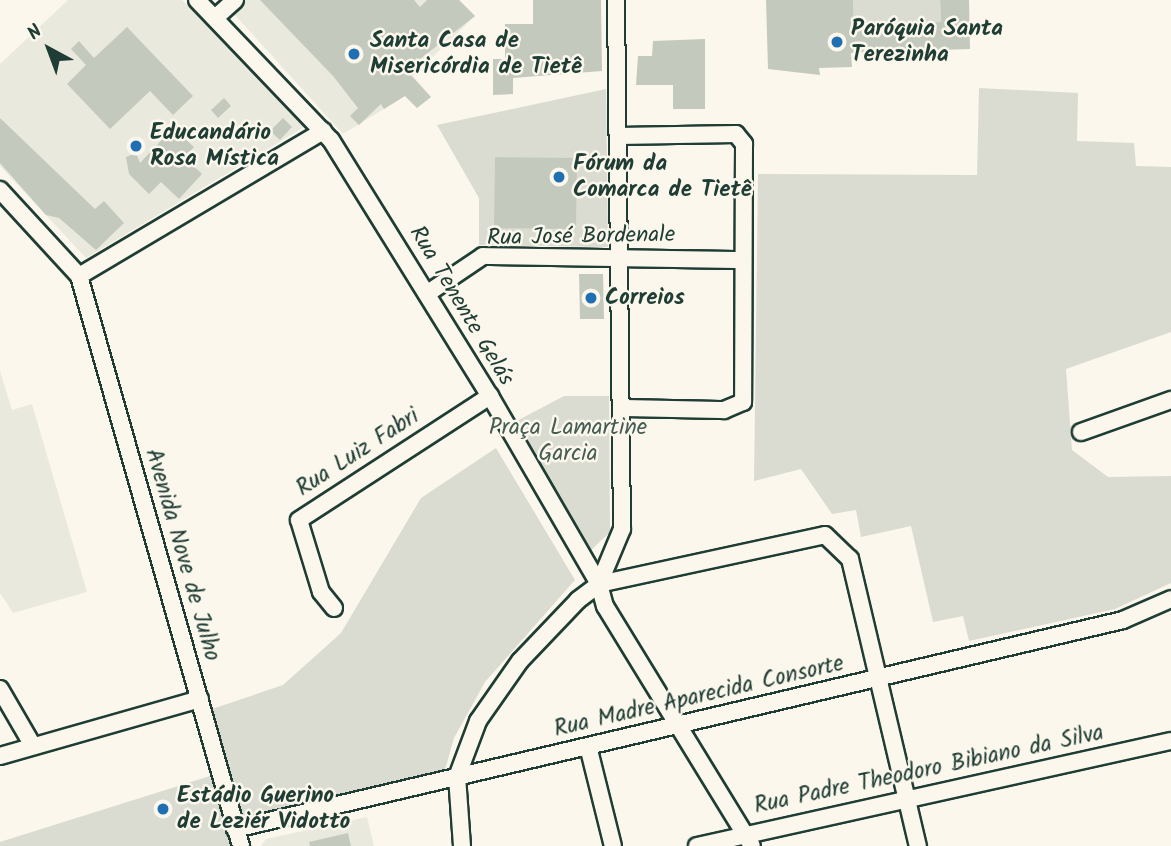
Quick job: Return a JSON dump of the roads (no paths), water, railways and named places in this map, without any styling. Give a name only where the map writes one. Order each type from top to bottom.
[{"type":"street","name":"Rua Tenente Gelás","points":[[197,0],[323,131],[428,293],[490,396],[599,584],[605,606],[748,840]]},
{"type":"street","points":[[215,18],[235,0]]},
{"type":"street","points":[[462,846],[457,777],[496,691],[599,584],[622,529],[616,0]]},
{"type":"street","points":[[0,190],[79,276],[323,131]]},
{"type":"street","points":[[618,136],[736,134],[744,144],[743,402],[724,410],[621,408]]},
{"type":"street","name":"Rua José Bordenale","points":[[428,293],[483,256],[743,260]]},
{"type":"street","name":"Avenida Nove de Julho","points":[[79,276],[241,846]]},
{"type":"street","name":"Rua Luiz Fabri","points":[[334,608],[321,592],[296,528],[299,520],[490,396]]},
{"type":"street","points":[[1081,432],[1171,400]]},
{"type":"street","points":[[599,584],[825,535],[850,559],[918,846]]},
{"type":"street","name":"Rua Madre Aparecida Consorte","points":[[235,829],[1123,620],[1171,599]]},
{"type":"street","points":[[0,689],[33,746]]},
{"type":"street","points":[[0,756],[200,699]]},
{"type":"street","name":"Rua Padre Theodoro Bibiano da Silva","points":[[696,846],[748,840],[907,800],[1171,741]]},
{"type":"street","points":[[588,746],[613,846]]},
{"type":"place","name":"Paróquia Santa Terezinha","points":[[837,42]]},
{"type":"place","name":"Santa Casa de Misericórdia de Tietê","points":[[354,54]]},
{"type":"place","name":"Educandário Rosa Mística","points":[[136,146]]},
{"type":"place","name":"Fórum da Comarca de Tietê","points":[[559,177]]},
{"type":"place","name":"Correios","points":[[591,298]]},
{"type":"place","name":"Estádio Guerino de Leziér Vidotto","points":[[163,809]]},
{"type":"park label","name":"Praça Lamartine Garcia","points":[[568,441]]}]
